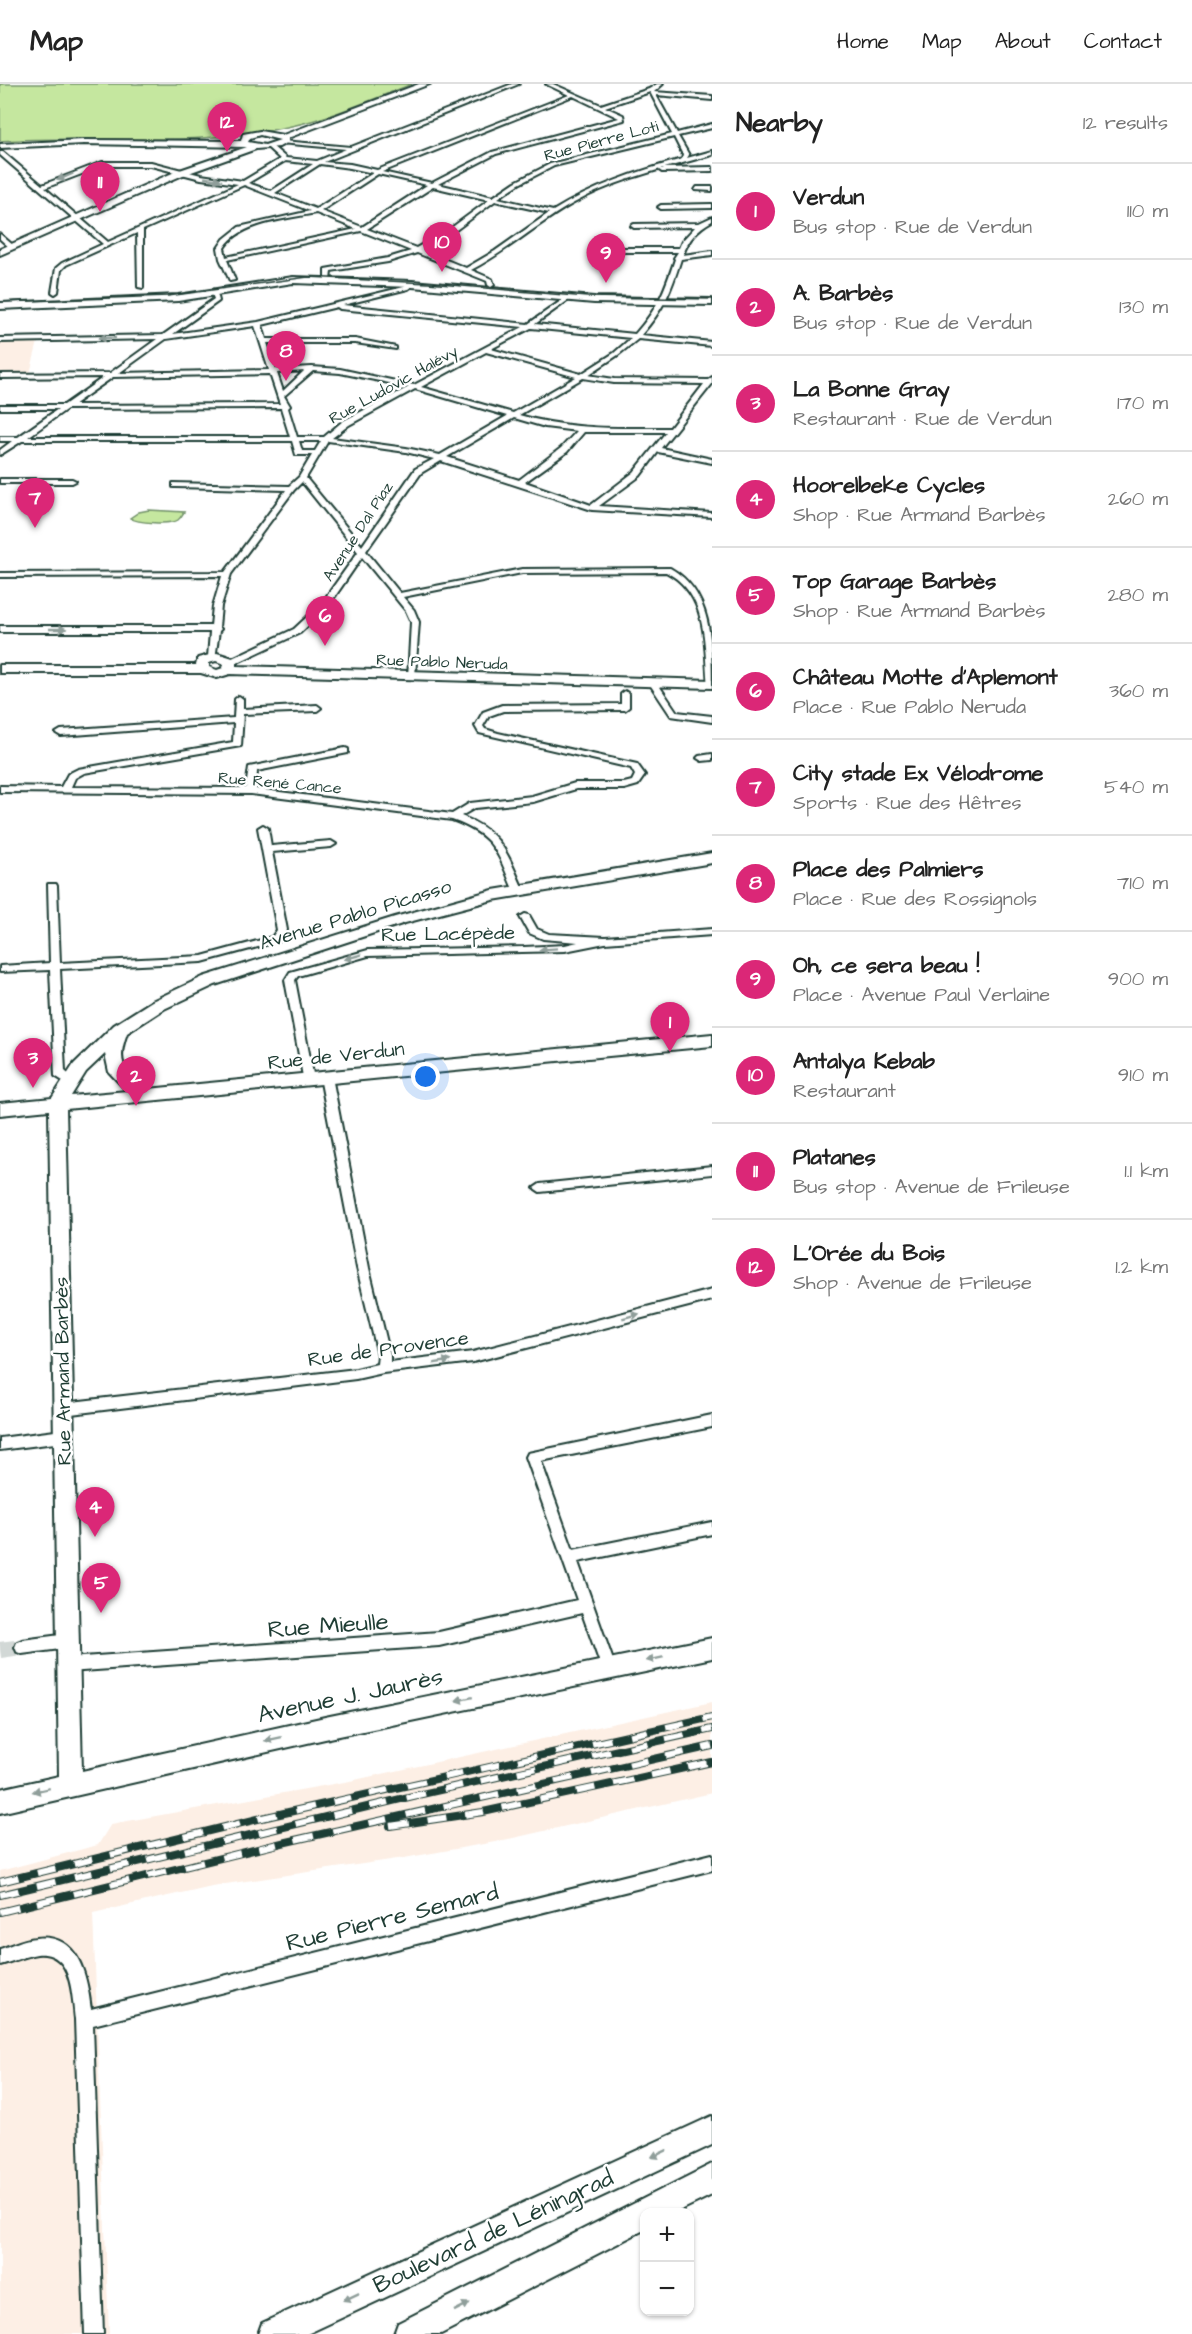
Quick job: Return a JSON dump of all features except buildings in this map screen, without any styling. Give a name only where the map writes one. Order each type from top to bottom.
[{"type":"main road","name":"Boulevard de Léningrad","points":[[273,2334],[712,2130]]},
{"type":"main road","points":[[656,2208],[712,2179]]},
{"type":"main road","points":[[410,2334],[640,2216]]},
{"type":"street","points":[[0,252],[183,172],[255,147],[270,147],[281,138],[426,84]]},
{"type":"street","points":[[272,193],[318,162],[516,84]]},
{"type":"street","points":[[223,259],[363,230],[433,185],[494,153],[622,119],[621,116],[549,84]]},
{"type":"street","name":"Rue Pierre Loti","points":[[327,277],[330,269],[418,251],[440,239],[529,174],[552,165],[676,135],[651,92],[660,84]]},
{"type":"street","points":[[600,107],[651,92],[712,98]]},
{"type":"street","points":[[232,280],[221,248],[226,240],[241,228],[317,211],[378,172],[572,94]]},
{"type":"street","points":[[684,159],[687,155],[676,135],[712,126]]},
{"type":"street","points":[[244,143],[244,138],[251,135],[353,149]]},
{"type":"street","points":[[0,149],[84,142],[244,143],[255,147]]},
{"type":"street","points":[[270,147],[284,159],[378,172],[556,213]]},
{"type":"street","points":[[0,149],[107,244]]},
{"type":"street","points":[[466,270],[486,261],[586,194],[646,171],[712,153]]},
{"type":"street","points":[[55,292],[58,269],[64,264],[244,183],[284,159]]},
{"type":"street","points":[[41,187],[86,169],[117,163],[152,164],[244,183],[466,270],[490,280],[491,285]]},
{"type":"street","points":[[646,171],[712,169]]},
{"type":"street","points":[[697,189],[712,189]]},
{"type":"street","points":[[661,207],[712,206]]},
{"type":"street","points":[[634,226],[700,225],[712,219]]},
{"type":"street","name":"Avenue Dal Piaz","points":[[230,666],[297,631],[324,606],[405,485],[418,471],[437,457],[582,376],[616,354],[636,337],[652,319],[664,299],[680,250],[700,225]]},
{"type":"street","points":[[140,229],[141,287]]},
{"type":"street","points":[[0,236],[12,247]]},
{"type":"street","points":[[615,250],[680,250]]},
{"type":"street","points":[[677,258],[712,253]]},
{"type":"street","points":[[327,277],[568,298],[664,299],[712,295]]},
{"type":"street","points":[[0,306],[141,301],[215,294],[292,280],[327,277],[491,285],[712,302]]},
{"type":"street","points":[[0,340],[165,337],[258,324],[406,288],[412,284]]},
{"type":"street","points":[[0,453],[217,300],[215,294]]},
{"type":"street","name":"Rue Ludovic Halévy","points":[[212,657],[217,629],[217,606],[227,574],[291,488],[302,478],[326,439],[346,423],[528,327],[568,298]]},
{"type":"street","points":[[333,306],[712,344]]},
{"type":"street","points":[[258,324],[286,406],[299,453],[316,453]]},
{"type":"street","points":[[264,341],[355,341],[394,348]]},
{"type":"street","points":[[486,350],[582,376],[632,382],[711,381]]},
{"type":"street","points":[[0,376],[312,369],[368,375],[544,425],[582,430],[671,430]]},
{"type":"street","points":[[282,395],[300,377],[312,369]]},
{"type":"street","points":[[592,508],[637,474],[711,381]]},
{"type":"street","points":[[0,407],[286,406]]},
{"type":"street","points":[[520,483],[564,450],[582,430]]},
{"type":"street","points":[[0,439],[326,439],[406,450],[437,457],[592,508],[712,515]]},
{"type":"street","points":[[656,449],[712,461]]},
{"type":"street","points":[[302,478],[400,595],[415,622],[411,676]]},
{"type":"street","points":[[0,481],[72,481]]},
{"type":"street","points":[[176,484],[291,488]]},
{"type":"street","points":[[400,595],[510,572],[543,569],[667,570],[677,573],[700,601],[708,617],[712,684]]},
{"type":"street","points":[[0,575],[227,574]]},
{"type":"street","points":[[0,629],[217,629]]},
{"type":"street","points":[[0,669],[202,669],[217,674],[230,666],[225,658],[212,657],[203,661],[202,669]]},
{"type":"street","name":"Rue Pablo Neruda","points":[[230,666],[411,676],[712,684]]},
{"type":"street","points":[[653,683],[674,714],[712,718]]},
{"type":"street","points":[[454,817],[473,805],[533,799],[574,786],[624,786],[635,783],[640,775],[634,766],[497,735],[483,731],[479,726],[486,714],[502,708],[625,707],[625,694]]},
{"type":"street","points":[[65,789],[70,776],[81,771],[238,744],[238,699]]},
{"type":"street","points":[[61,733],[316,708]]},
{"type":"street","points":[[251,792],[252,769],[345,751]]},
{"type":"street","name":"Rue René Cance","points":[[0,789],[251,792],[454,817],[475,824],[496,839],[518,890]]},
{"type":"street","points":[[0,969],[202,959],[276,939],[282,930],[263,828]]},
{"type":"street","points":[[267,849],[331,844]]},
{"type":"street","name":"Avenue Pablo Picasso","points":[[57,1104],[98,1048],[121,1029],[158,1005],[209,981],[400,920],[518,890],[712,858]]},
{"type":"street","points":[[51,886],[59,1073],[71,1082]]},
{"type":"street","points":[[525,917],[537,934],[605,940],[712,932]]},
{"type":"street","name":"Rue Lacépède","points":[[308,1079],[290,980],[294,974],[368,953],[524,951],[565,948],[605,940]]},
{"type":"street","points":[[121,1029],[113,1046],[112,1063],[116,1073],[144,1095]]},
{"type":"street","name":"Rue de Verdun","points":[[0,1109],[712,1040]]},
{"type":"street","points":[[327,1077],[363,1268],[384,1355],[383,1368]]},
{"type":"street","name":"Rue Armand Barbès","points":[[57,1104],[71,1783]]},
{"type":"street","points":[[540,1188],[712,1170]]},
{"type":"street","name":"Rue de Provence","points":[[63,1409],[356,1374],[383,1368],[473,1357],[712,1294]]},
{"type":"street","points":[[609,1669],[534,1457],[712,1421]]},
{"type":"street","points":[[0,1444],[63,1436]]},
{"type":"street","points":[[569,1557],[712,1528]]},
{"type":"street","name":"Rue Mieulle","points":[[68,1665],[439,1639],[586,1605]]},
{"type":"street","points":[[22,1647],[68,1641]]},
{"type":"street","name":"Avenue J. Jaurès","points":[[0,1801],[71,1783],[712,1648]]},
{"type":"street","name":"Rue Pierre Semard","points":[[84,2019],[712,1862]]},
{"type":"street","points":[[0,1957],[38,1946],[57,1948],[68,1954],[79,1980],[84,2019],[94,2334]]},
{"type":"shaded area","points":[[38,342],[30,373],[0,373],[0,343]]},
{"type":"shaded area","points":[[712,1702],[712,1793],[495,1842],[404,1858],[212,1886],[93,1913],[109,2334],[0,2334],[0,1871],[98,1845],[111,1824],[350,1781]]},
{"type":"green space","points":[[0,84],[412,84],[319,119],[252,133],[180,139],[0,141]]},
{"type":"green space","points":[[149,510],[184,512],[174,522],[146,522],[130,518],[139,512]]},
{"type":"tunnel","points":[[0,1650],[22,1647]]},
{"type":"tram line","points":[[0,302],[168,296],[308,277],[428,283],[587,297],[712,299]]},
{"type":"railway","points":[[0,1882],[262,1818],[712,1717]]},
{"type":"railway","points":[[0,1895],[413,1796],[712,1729]]},
{"type":"railway","points":[[0,1912],[286,1842],[712,1746]]},
{"type":"railway","points":[[390,1826],[483,1812],[712,1762]]},
{"type":"place","name":"L'Orée du Bois","points":[[227,152]]},
{"type":"place","name":"Platanes","points":[[100,212]]},
{"type":"place","name":"Antalya Kebab","points":[[442,272]]},
{"type":"place","name":"Oh, ce sera beau !","points":[[606,283]]},
{"type":"place","name":"Place des Palmiers","points":[[286,381]]},
{"type":"place","name":"City stade Ex Vélodrome","points":[[35,528]]},
{"type":"place","name":"Château Motte d'Aplemont","points":[[325,646]]},
{"type":"place","name":"Verdun","points":[[670,1052]]},
{"type":"place","name":"La Bonne Gray","points":[[33,1088]]},
{"type":"place","name":"A. Barbès","points":[[136,1106]]},
{"type":"place","name":"Hoorelbeke Cycles","points":[[95,1537]]},
{"type":"place","name":"Top Garage Barbès","points":[[101,1613]]}]
